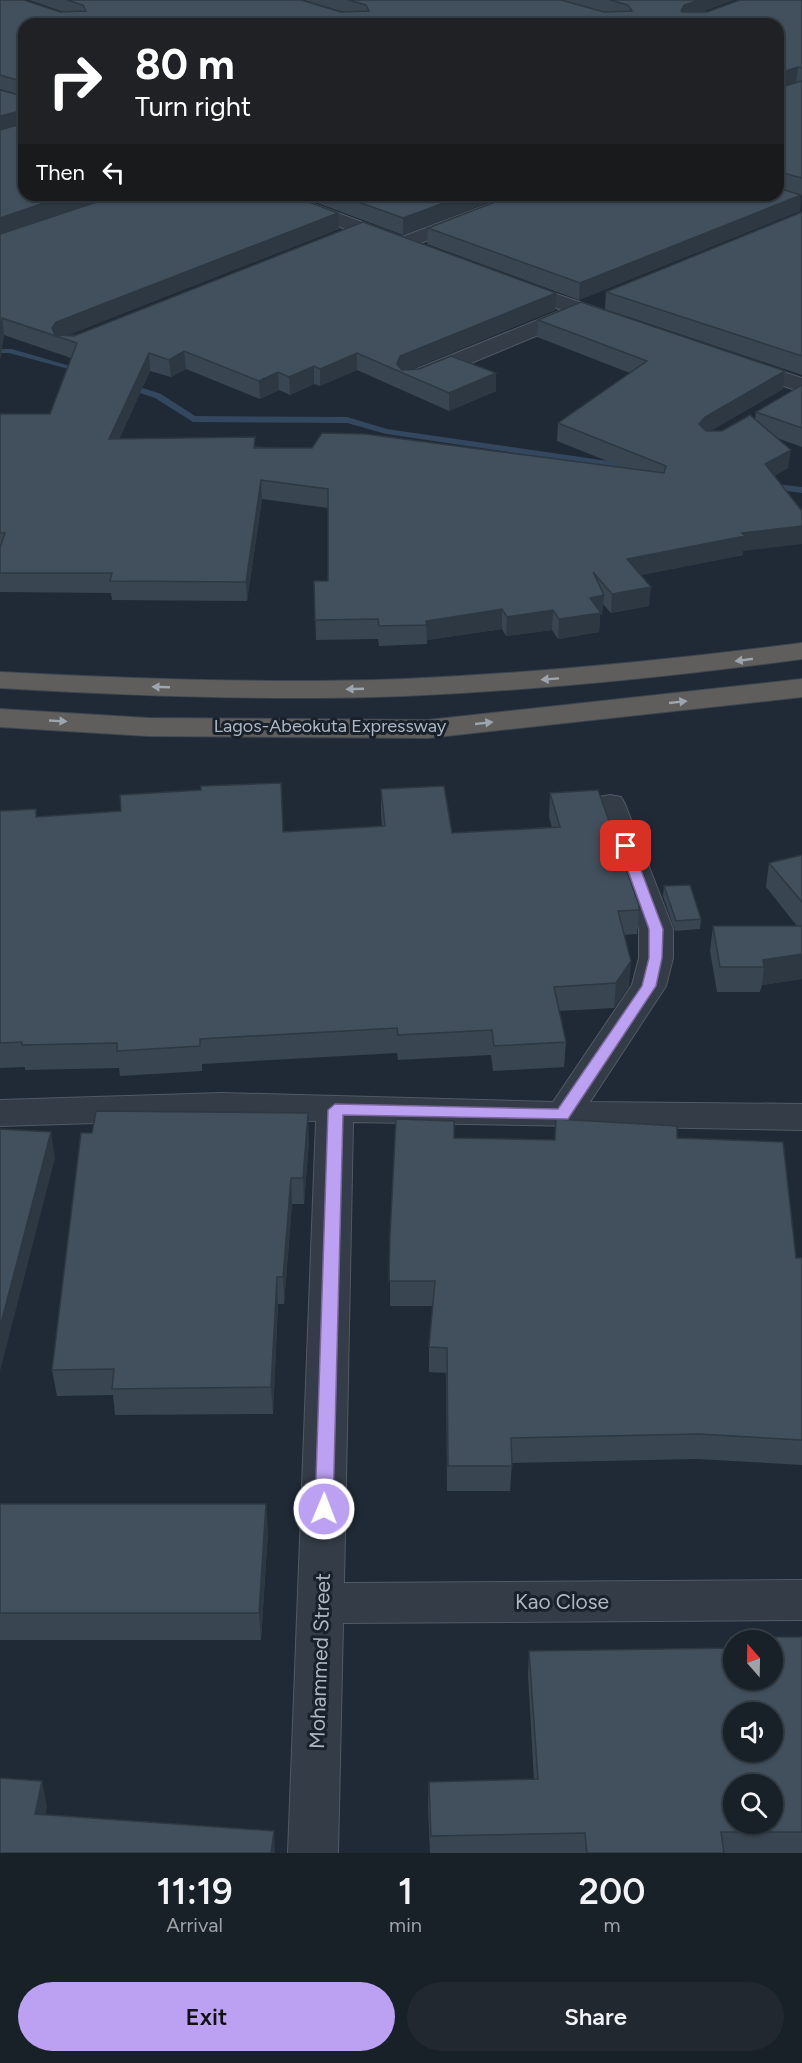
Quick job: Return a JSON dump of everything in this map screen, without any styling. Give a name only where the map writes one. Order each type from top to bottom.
[{"type":"highway","name":"Lagos-Abeokuta Expressway","points":[[0,680],[80,685],[290,691],[471,686],[664,671],[802,651]]},
{"type":"highway","name":"Lagos-Abeokuta Expressway","points":[[0,718],[148,727],[428,729],[802,688]]},
{"type":"street","points":[[288,201],[435,256]]},
{"type":"street","points":[[402,244],[514,201]]},
{"type":"street","points":[[330,242],[363,230]]},
{"type":"street","points":[[491,277],[635,329]]},
{"type":"street","points":[[410,380],[611,297]]},
{"type":"street","points":[[724,359],[802,387]]},
{"type":"street","points":[[782,401],[802,387]]},
{"type":"street","points":[[563,1115],[649,986],[656,958],[656,929],[610,804]]},
{"type":"street","points":[[0,1113],[222,1106],[563,1115],[802,1117]]},
{"type":"street","name":"Mohammed Street","points":[[313,1853],[335,1110]]},
{"type":"street","name":"Kao Close","points":[[322,1604],[802,1600]]},
{"type":"building","points":[[0,0],[24,0],[60,12],[86,11],[83,5],[67,0],[301,0],[341,12],[369,11],[366,5],[348,0],[561,0],[604,12],[632,11],[628,5],[610,0],[699,0],[684,5],[681,11],[707,12],[740,0],[802,0],[802,68],[784,71],[784,18],[18,18],[18,80],[0,75]]},
{"type":"building","points":[[802,81],[802,178],[784,173],[784,86]]},
{"type":"building","points":[[0,90],[18,95],[18,112],[0,116]]},
{"type":"building","points":[[18,125],[18,201],[50,201],[0,218],[0,130]]},
{"type":"building","points":[[784,190],[801,195],[580,283],[428,228],[498,201],[784,201]]},
{"type":"building","points":[[100,201],[306,201],[338,213],[56,322],[52,328],[55,335],[74,336],[363,222],[556,293],[400,356],[397,364],[402,370],[419,369],[451,356],[496,373],[449,393],[357,353],[320,369],[314,366],[289,377],[278,372],[259,381],[184,351],[169,360],[149,353],[109,439],[255,437],[254,448],[312,448],[322,433],[365,434],[664,473],[666,466],[558,423],[647,361],[538,320],[581,302],[785,371],[705,417],[699,424],[706,431],[722,431],[750,415],[791,450],[765,464],[802,511],[802,526],[742,533],[745,536],[627,559],[651,587],[612,594],[593,572],[604,595],[590,598],[601,613],[559,619],[553,610],[507,617],[502,609],[426,621],[427,625],[379,626],[378,619],[315,620],[314,581],[328,581],[328,489],[261,480],[246,582],[110,581],[112,573],[0,573],[0,548],[5,533],[0,533],[0,414],[50,414],[77,343],[2,318],[0,330],[0,234]]},
{"type":"building","points":[[356,201],[449,201],[403,218]]},
{"type":"building","points":[[802,212],[802,356],[606,292]]},
{"type":"building","points":[[802,385],[802,428],[756,412]]},
{"type":"building","points":[[281,783],[283,832],[385,826],[381,789],[444,786],[452,833],[560,827],[550,793],[598,790],[639,905],[639,910],[618,911],[631,961],[616,983],[554,987],[566,1042],[494,1046],[492,1030],[398,1035],[397,1028],[200,1039],[200,1046],[117,1051],[117,1043],[22,1045],[22,1042],[0,1043],[0,811],[36,809],[36,817],[121,811],[120,795],[201,790],[201,786]]},
{"type":"building","points":[[802,855],[802,902],[769,863]]},
{"type":"building","points":[[690,885],[701,919],[676,921],[664,886]]},
{"type":"building","points":[[713,926],[802,926],[802,954],[763,960],[764,967],[720,967]]},
{"type":"building","points":[[96,1111],[308,1113],[303,1178],[291,1178],[283,1277],[277,1277],[271,1387],[112,1389],[114,1369],[52,1370],[81,1133],[92,1133]]},
{"type":"building","points":[[396,1119],[454,1121],[454,1138],[555,1140],[556,1119],[677,1126],[677,1138],[783,1142],[796,1258],[802,1258],[802,1440],[699,1434],[511,1438],[512,1466],[448,1466],[447,1348],[429,1347],[435,1281],[389,1281]]},
{"type":"building","points":[[0,1129],[51,1132],[0,1327]]},
{"type":"building","points":[[0,1504],[266,1504],[259,1613],[0,1613]]},
{"type":"building","points":[[783,1637],[802,1637],[802,1832],[783,1832],[783,1774],[723,1774],[723,1832],[721,1832],[724,1853],[587,1853],[585,1833],[431,1836],[429,1782],[538,1779],[529,1651],[723,1648],[723,1690],[783,1690]]},
{"type":"building","points":[[0,1778],[42,1781],[35,1814],[274,1831],[271,1853],[0,1853]]},
{"type":"waterway","points":[[0,351],[9,351],[83,371]]},
{"type":"waterway","points":[[128,386],[158,396],[193,419],[347,420],[386,431],[629,467]]},
{"type":"waterway","points":[[768,486],[802,490]]},
{"type":"route","points":[[324,1509],[335,1110],[563,1115],[649,986],[656,958],[656,929],[626,846]]}]
